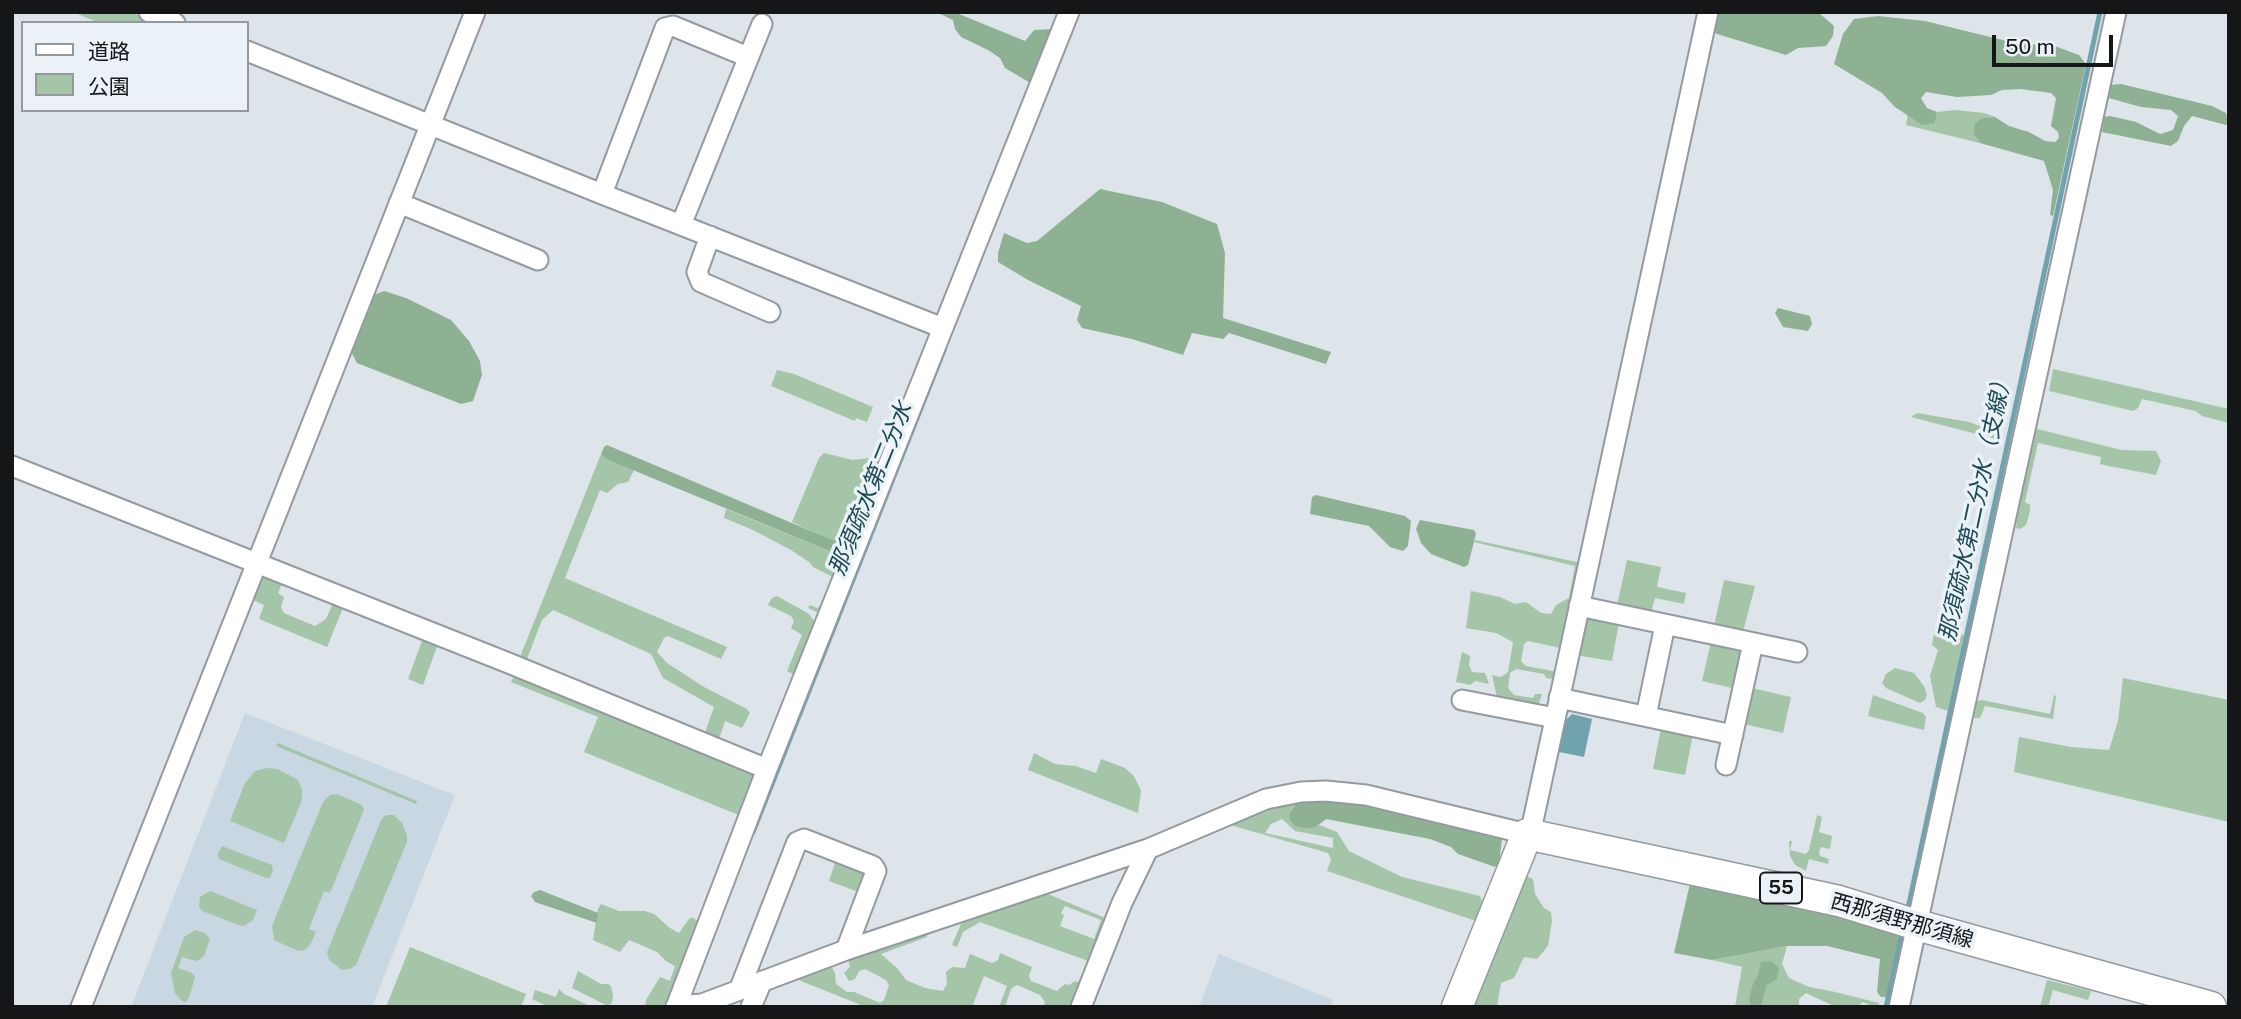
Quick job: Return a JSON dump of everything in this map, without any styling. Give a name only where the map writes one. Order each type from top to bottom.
[{"type":"main road","name":"西那須野那須線","points":[[1527,834],[1839,901],[2211,1007]]},
{"type":"main road","points":[[1457,1007],[1527,834]]},
{"type":"street","points":[[149,12],[170,21]]},
{"type":"street","points":[[81,1007],[475,12]]},
{"type":"street","points":[[1069,12],[767,769],[676,1007],[702,1004],[846,950],[1148,849],[1266,799],[1314,791],[1366,795],[1527,834],[1533,821],[1708,12]]},
{"type":"street","points":[[1899,1007],[2116,12]]},
{"type":"street","points":[[681,225],[762,24]]},
{"type":"street","points":[[602,194],[666,28],[673,26],[748,57]]},
{"type":"street","points":[[248,51],[943,328]]},
{"type":"street","points":[[399,203],[538,260]]},
{"type":"street","points":[[710,236],[697,272],[701,282],[770,312]]},
{"type":"street","points":[[12,466],[767,769]]},
{"type":"street","points":[[1579,606],[1797,652]]},
{"type":"street","points":[[1646,716],[1665,625]]},
{"type":"street","points":[[1726,765],[1752,643]]},
{"type":"street","points":[[1559,698],[1733,735]]},
{"type":"street","points":[[1462,700],[1555,718]]},
{"type":"street","points":[[740,988],[797,842],[804,839],[873,866],[876,871],[846,950]]},
{"type":"street","points":[[1081,1007],[1122,903],[1148,849]]},
{"type":"street","points":[[751,1007],[762,981]]},
{"type":"shaded area","points":[[245,713],[455,795],[372,1007],[131,1007]]},
{"type":"shaded area","points":[[1219,954],[1333,1000],[1330,1007],[1199,1007]]},
{"type":"green space","points":[[73,12],[130,12],[152,21],[94,21]]},
{"type":"green space","points":[[936,12],[954,12],[1025,41],[1034,30],[1053,29],[1032,84],[1005,68],[1000,58],[988,50],[961,37],[953,20]]},
{"type":"green space","points":[[1711,12],[1818,12],[1834,26],[1833,36],[1826,46],[1798,48],[1786,55],[1710,30]]},
{"type":"green space","points":[[1878,16],[1925,21],[2019,44],[2052,45],[2079,55],[2086,64],[2053,216],[2050,215],[2053,190],[2044,161],[1980,143],[1974,134],[1975,123],[1983,118],[1995,117],[2045,141],[2055,142],[2059,138],[2058,132],[2051,126],[2056,98],[2051,93],[2020,89],[2002,90],[1991,95],[1957,97],[1926,92],[1921,98],[1927,108],[1937,112],[1935,123],[1922,125],[1895,107],[1882,93],[1834,64],[1843,34],[1854,19]]},
{"type":"green space","points":[[2121,84],[2212,106],[2226,113],[2229,122],[2226,125],[2192,116],[2178,141],[2171,146],[2102,132],[2104,117],[2110,116],[2136,122],[2160,134],[2173,130],[2178,116],[2171,110],[2141,107],[2109,98],[2111,85]]},
{"type":"green space","points":[[1955,110],[1995,117],[1983,118],[1974,134],[1980,143],[1906,125],[1908,114],[1913,119],[1935,123],[1937,112]]},
{"type":"green space","points":[[1100,189],[1162,202],[1217,224],[1225,253],[1223,318],[1331,352],[1326,364],[1229,333],[1223,339],[1192,333],[1183,355],[1132,339],[1082,328],[1077,320],[1081,306],[998,262],[1004,233],[1027,243],[1037,241]]},
{"type":"green space","points":[[384,291],[406,298],[451,320],[469,341],[480,361],[482,375],[473,401],[461,404],[357,363],[349,348],[371,296]]},
{"type":"green space","points":[[1778,308],[1810,316],[1812,324],[1808,331],[1783,327],[1775,313]]},
{"type":"green space","points":[[2053,369],[2229,409],[2229,423],[2202,416],[2196,411],[2142,399],[2138,408],[2133,411],[2049,391]]},
{"type":"green space","points":[[777,370],[794,374],[873,407],[867,422],[856,418],[855,421],[771,386]]},
{"type":"green space","points":[[1917,413],[1969,422],[1998,433],[1996,439],[1911,417]]},
{"type":"green space","points":[[2037,429],[2121,450],[2156,451],[2161,461],[2156,475],[2100,464],[2101,457],[2038,443],[2025,502],[2030,505],[2030,511],[2026,525],[2020,529],[2016,528]]},
{"type":"green space","points":[[607,445],[844,545],[847,548],[844,557],[606,459],[601,454]]},
{"type":"green space","points":[[824,453],[853,460],[869,458],[881,462],[847,548],[792,522],[819,458]]},
{"type":"green space","points":[[601,454],[606,459],[634,470],[628,482],[618,484],[607,493],[600,490],[565,578],[727,647],[721,659],[668,636],[664,638],[657,652],[667,663],[750,713],[742,728],[725,721],[719,739],[762,758],[777,718],[780,719],[765,760],[703,738],[714,707],[663,678],[651,654],[553,610],[542,620],[525,664],[518,662]]},
{"type":"green space","points":[[1316,495],[1405,516],[1411,521],[1408,546],[1403,551],[1390,547],[1369,526],[1310,514],[1312,497]]},
{"type":"green space","points":[[726,509],[844,557],[819,613],[808,608],[810,605],[817,608],[820,606],[833,579],[831,576],[813,567],[791,550],[724,518]]},
{"type":"green space","points":[[1420,520],[1474,530],[1476,534],[1468,565],[1464,567],[1431,554],[1421,543],[1416,529]]},
{"type":"green space","points":[[1475,540],[1581,563],[1565,649],[1528,641],[1524,644],[1521,661],[1526,666],[1558,672],[1549,701],[1553,679],[1546,678],[1544,674],[1516,669],[1510,673],[1508,688],[1514,695],[1533,698],[1535,694],[1542,694],[1538,707],[1497,697],[1492,675],[1501,677],[1508,672],[1513,642],[1496,633],[1466,628],[1471,591],[1500,597],[1515,604],[1526,602],[1541,613],[1551,614],[1556,605],[1569,598],[1575,566],[1474,542]]},
{"type":"green space","points":[[1627,560],[1661,567],[1657,587],[1686,593],[1684,604],[1655,598],[1651,613],[1617,605]]},
{"type":"green space","points":[[258,570],[283,581],[278,593],[284,597],[281,607],[284,613],[315,626],[326,619],[334,601],[345,603],[327,647],[259,619],[264,605],[248,598]]},
{"type":"green space","points":[[1724,580],[1755,586],[1743,632],[1714,626]]},
{"type":"green space","points":[[777,596],[809,614],[817,625],[795,675],[787,671],[802,635],[791,628],[794,621],[791,616],[768,605],[772,598]]},
{"type":"green space","points":[[1591,617],[1619,622],[1612,661],[1575,655],[1581,623]]},
{"type":"green space","points":[[1935,629],[1964,635],[1948,711],[1936,707],[1930,676],[1938,650],[1932,645]]},
{"type":"green space","points":[[423,638],[438,644],[423,685],[408,679]]},
{"type":"green space","points":[[1711,642],[1739,648],[1744,657],[1736,689],[1702,681]]},
{"type":"green space","points":[[1462,652],[1470,656],[1469,665],[1472,672],[1485,673],[1489,684],[1475,681],[1470,685],[1456,682]]},
{"type":"green space","points":[[1895,668],[1914,673],[1924,686],[1927,695],[1925,700],[1920,703],[1886,688],[1882,683],[1886,674]]},
{"type":"green space","points":[[516,672],[758,775],[741,816],[584,752],[598,717],[511,682]]},
{"type":"green space","points":[[2123,678],[2229,700],[2229,822],[2014,772],[2019,737],[2071,747],[2109,750],[2118,721]]},
{"type":"green space","points":[[1752,688],[1791,697],[1783,733],[1744,724]]},
{"type":"green space","points":[[1873,695],[1923,713],[1926,717],[1924,730],[1868,716]]},
{"type":"green space","points":[[2054,695],[2053,719],[1985,706],[1980,718],[1974,718],[1977,701],[1982,700],[2050,714]]},
{"type":"green space","points":[[1661,728],[1693,734],[1685,775],[1653,769]]},
{"type":"green space","points":[[278,743],[417,801],[416,804],[276,746]]},
{"type":"green space","points":[[1034,753],[1055,764],[1076,766],[1096,773],[1101,759],[1125,768],[1134,776],[1141,791],[1138,813],[1028,770]]},
{"type":"green space","points":[[277,769],[298,780],[302,790],[302,800],[284,843],[230,821],[245,783],[255,771]]},
{"type":"green space","points":[[337,794],[362,805],[364,810],[330,893],[324,891],[309,929],[316,932],[310,945],[298,951],[274,940],[272,926],[323,802],[330,795]]},
{"type":"green space","points":[[1346,796],[1495,832],[1502,839],[1499,864],[1495,867],[1458,854],[1451,847],[1430,839],[1326,819],[1316,827],[1305,828],[1295,826],[1290,820],[1290,813],[1298,802]]},
{"type":"green space","points":[[1298,802],[1316,827],[1319,825],[1337,832],[1349,851],[1402,877],[1480,896],[1483,903],[1476,921],[1327,871],[1331,859],[1328,853],[1230,825],[1269,807]],"holes":[[[1282,819],[1295,831],[1333,838],[1333,848],[1265,833],[1271,824]]]},
{"type":"green space","points":[[394,815],[402,823],[407,842],[356,965],[342,970],[329,960],[327,952],[382,818]]},
{"type":"green space","points":[[1817,815],[1822,817],[1819,832],[1832,836],[1830,849],[1821,847],[1819,852],[1820,856],[1829,859],[1828,864],[1809,859],[1806,871],[1795,865],[1790,856],[1789,841],[1792,841],[1790,850],[1806,854]]},
{"type":"green space","points":[[222,846],[272,865],[270,878],[219,859]]},
{"type":"green space","points":[[836,860],[866,871],[861,893],[829,881]]},
{"type":"green space","points":[[1524,875],[1533,879],[1535,894],[1544,908],[1551,912],[1548,946],[1537,959],[1524,957],[1514,978],[1501,983],[1497,1007],[1467,1007]]},
{"type":"green space","points":[[1691,879],[1846,915],[1903,936],[1895,985],[1890,997],[1881,997],[1877,992],[1880,959],[1827,946],[1787,946],[1712,960],[1674,953]]},
{"type":"green space","points":[[540,890],[598,913],[597,923],[535,902],[531,896]]},
{"type":"green space","points":[[210,891],[257,910],[253,920],[244,926],[202,911],[199,906],[200,897]]},
{"type":"green space","points":[[1043,892],[1108,919],[1091,962],[980,922],[963,932],[957,947],[952,945],[962,922]],"holes":[[[1065,906],[1101,920],[1094,939],[1060,926],[1064,915],[1061,913]]]},
{"type":"green space","points":[[601,904],[619,911],[645,911],[654,914],[679,933],[692,917],[698,921],[667,1007],[645,1007],[646,1000],[660,977],[670,981],[675,966],[657,952],[629,940],[620,952],[593,940]]},
{"type":"green space","points":[[195,930],[205,933],[210,939],[204,956],[200,959],[196,961],[182,957],[178,968],[192,973],[195,977],[186,1002],[175,993],[171,973],[184,937]]},
{"type":"green space","points":[[927,933],[927,937],[881,954],[906,980],[925,988],[943,991],[947,984],[946,972],[952,967],[965,968],[970,954],[992,963],[998,960],[1000,953],[1032,967],[1029,976],[1031,981],[1057,991],[1065,984],[1069,985],[1075,981],[1081,983],[1073,1007],[1046,1007],[1040,995],[1017,985],[1011,989],[1005,1007],[999,1007],[1007,986],[984,976],[972,1007],[866,1007],[795,977],[831,965],[836,984],[847,992],[854,992],[880,1003],[884,1000],[889,985],[886,980],[865,969],[849,981],[844,973],[850,967],[848,959]]},
{"type":"green space","points":[[1787,946],[1782,964],[1789,978],[1809,987],[1879,1003],[1878,1007],[1863,1002],[1857,1007],[1836,1007],[1806,993],[1799,999],[1799,1007],[1761,1007],[1767,985],[1761,963],[1749,998],[1750,1007],[1735,1007],[1742,967],[1712,960]]},
{"type":"green space","points":[[410,947],[526,994],[521,1007],[386,1007]]},
{"type":"green space","points":[[1771,961],[1779,968],[1777,979],[1767,985],[1761,1007],[1750,1007],[1749,998],[1761,962]]},
{"type":"green space","points":[[578,971],[601,984],[611,986],[612,1003],[608,1006],[572,988]]},
{"type":"green space","points":[[2047,980],[2091,991],[2088,1000],[2053,990],[2048,1007],[2040,1007]]},
{"type":"green space","points":[[559,989],[592,1007],[549,1007],[532,999],[535,990],[556,997]]},
{"type":"water","points":[[1572,714],[1592,719],[1584,757],[1559,752],[1566,720]]},
{"type":"waterway","name":"那須疏水第二分水（支線）","points":[[1907,913],[2100,12]]},
{"type":"waterway","name":"那須疏水第二分水","points":[[753,832],[944,350]]},
{"type":"waterway","name":"那須疏水第二分水（支線）","points":[[1886,1007],[1903,929]]}]
